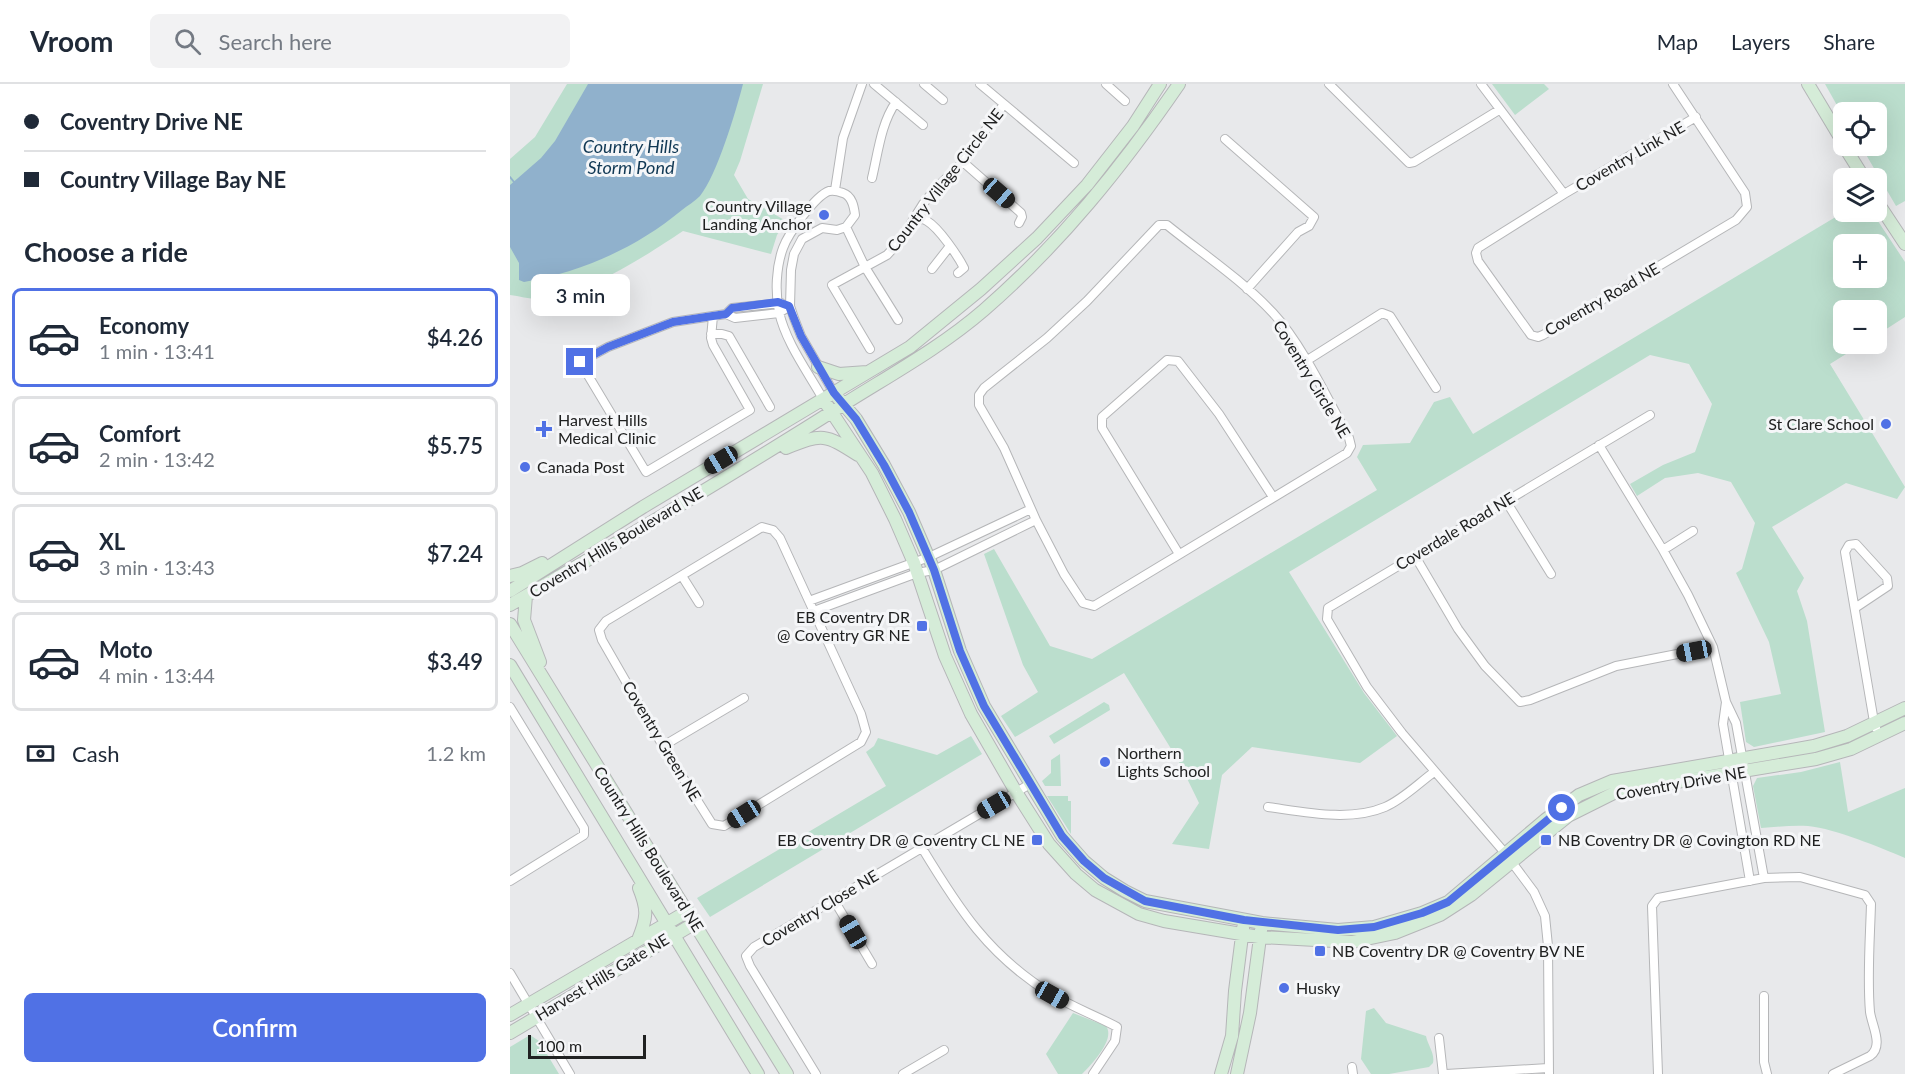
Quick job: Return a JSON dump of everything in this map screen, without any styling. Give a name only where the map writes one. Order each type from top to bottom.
[{"type":"street","points":[[835,190],[843,138],[861,84]]},
{"type":"street","points":[[874,84],[923,125]]},
{"type":"street","points":[[924,84],[943,100]]},
{"type":"street","name":"Country Village Circle NE","points":[[870,349],[832,285],[886,255],[900,241],[936,188],[963,162],[1004,104],[980,84]]},
{"type":"street","points":[[1106,84],[1125,101]]},
{"type":"street","name":"Coventry Hills Boulevard NE","points":[[510,591],[643,507],[910,347],[981,289],[1037,238],[1087,185],[1133,126],[1160,84]]},
{"type":"street","name":"Coventry Hills Boulevard NE","points":[[510,605],[757,459],[932,351],[983,311],[1049,249],[1114,174],[1179,84]]},
{"type":"street","points":[[1329,84],[1409,162],[1414,162],[1499,110]]},
{"type":"street","points":[[1481,84],[1564,194]]},
{"type":"street","name":"Coventry Road NE","points":[[1564,194],[1482,245],[1476,253],[1478,261],[1502,296],[1531,335],[1538,337],[1736,220],[1747,207],[1745,193],[1673,84]]},
{"type":"street","points":[[1808,84],[1833,126]]},
{"type":"street","points":[[872,178],[885,128],[896,102]]},
{"type":"street","points":[[1004,104],[1074,163]]},
{"type":"street","name":"Coventry Link NE","points":[[1564,194],[1696,117]]},
{"type":"street","points":[[1225,139],[1314,217],[1309,226],[1298,232],[1247,289]]},
{"type":"street","points":[[963,162],[1021,213],[1019,223]]},
{"type":"street","points":[[835,190],[847,194],[854,204],[855,215],[846,227],[837,230],[822,228],[802,239],[794,254],[789,306],[801,336],[819,367],[829,396],[790,340],[779,312],[777,280],[785,243],[824,194],[835,190]]},
{"type":"street","points":[[1887,217],[1905,244]]},
{"type":"street","points":[[913,220],[928,221],[950,246],[964,268],[958,273]]},
{"type":"street","name":"Coventry Circle NE","points":[[1159,225],[1167,225],[1247,289],[1274,314],[1305,361],[1349,438],[1351,446],[1347,453],[1094,606],[1083,603],[1064,574],[1036,520],[1004,448],[979,405],[979,395],[984,388],[1047,338],[1087,301],[1159,225]]},
{"type":"street","points":[[846,227],[865,267],[898,320]]},
{"type":"street","points":[[932,269],[950,246]]},
{"type":"street","points":[[726,314],[732,308],[778,302],[789,306]]},
{"type":"street","points":[[713,316],[711,334],[713,345],[750,410],[646,472],[580,362],[608,347],[673,322],[726,314],[735,318],[779,312],[789,306]]},
{"type":"street","points":[[1305,361],[1382,313],[1390,316],[1436,388]]},
{"type":"street","points":[[711,334],[729,336],[770,407]]},
{"type":"street","points":[[1179,554],[1102,428],[1102,417],[1167,360],[1178,362],[1219,414],[1272,497]]},
{"type":"street","points":[[819,367],[839,374],[871,372]]},
{"type":"street","name":"Coventry Drive NE","points":[[829,396],[844,404],[884,465],[909,512],[929,557],[960,651],[984,706],[1062,836],[1084,861],[1104,878],[1145,901],[1338,935]]},
{"type":"street","name":"Coventry Drive NE","points":[[829,396],[832,412],[872,473],[895,519],[916,568],[945,656],[971,714],[1016,792],[1049,844],[1076,874],[1095,890],[1139,914],[1164,921],[1259,937],[1338,935],[1374,927],[1422,913],[1448,902],[1568,816],[1616,792],[1816,759],[1842,752],[1877,730],[1905,708]]},
{"type":"street","name":"Coverdale Road NE","points":[[1549,1071],[1548,946],[1545,916],[1534,892],[1367,687],[1326,619],[1328,608],[1650,415]]},
{"type":"street","points":[[757,459],[816,437],[836,441],[861,458]]},
{"type":"street","points":[[1599,446],[1663,550],[1713,647],[1726,702],[1736,723],[1736,759],[1750,880]]},
{"type":"street","points":[[643,507],[693,496]]},
{"type":"street","points":[[1506,501],[1551,574]]},
{"type":"street","points":[[814,611],[916,568],[929,557],[1031,509]]},
{"type":"street","points":[[809,602],[916,568],[934,570],[1036,520]]},
{"type":"street","name":"Coventry Green NE","points":[[762,527],[773,530],[780,538],[814,611],[861,714],[866,732],[861,742],[724,826],[712,824],[663,746],[602,640],[599,630],[606,621],[682,576],[762,527]]},
{"type":"street","points":[[1663,550],[1693,531]]},
{"type":"street","points":[[1855,608],[1888,586],[1887,578],[1856,544],[1849,545],[1845,552],[1855,608],[1877,730]]},
{"type":"street","points":[[510,576],[522,573],[562,553],[574,552]]},
{"type":"street","points":[[1415,556],[1458,629],[1485,666],[1520,702],[1616,666],[1713,647]]},
{"type":"street","points":[[682,576],[699,603]]},
{"type":"street","points":[[525,596],[523,613],[527,632],[558,701]]},
{"type":"street","name":"Country Hills Boulevard NE","points":[[510,624],[787,1074]]},
{"type":"street","name":"Country Hills Boulevard NE","points":[[510,665],[758,1074]]},
{"type":"street","points":[[663,746],[744,698]]},
{"type":"street","points":[[510,707],[584,828],[584,835],[510,881]]},
{"type":"street","name":"Coventry Drive NE","points":[[1508,858],[1579,795],[1612,781],[1814,746],[1905,723]]},
{"type":"street","points":[[1839,738],[1842,752]]},
{"type":"street","points":[[1736,759],[1764,878]]},
{"type":"street","points":[[1268,807],[1323,815],[1363,813],[1385,807],[1434,772]]},
{"type":"street","name":"Coventry Close NE","points":[[816,1074],[746,956],[754,947],[1030,784]]},
{"type":"street","points":[[922,848],[955,903],[1000,955],[1021,974],[1052,995],[1117,1027],[1115,1041],[1093,1074]]},
{"type":"street","points":[[631,864],[646,913],[645,924],[638,940]]},
{"type":"street","points":[[1658,1074],[1652,906],[1658,898],[1750,880],[1800,876],[1865,895],[1871,904],[1870,1013],[1878,1046],[1870,1056],[1833,1074]]},
{"type":"street","points":[[834,900],[872,964]]},
{"type":"street","name":"Harvest Hills Gate NE","points":[[510,1015],[687,911]]},
{"type":"street","points":[[1221,1074],[1232,1036],[1244,920]]},
{"type":"street","name":"Harvest Hills Gate NE","points":[[510,1033],[695,923]]},
{"type":"street","points":[[1237,1074],[1250,1013],[1262,923]]},
{"type":"street","points":[[510,974],[570,1074]]},
{"type":"street","points":[[1764,996],[1764,1062],[1767,1074]]},
{"type":"street","points":[[1233,1013],[1250,1013]]},
{"type":"street","points":[[1439,1038],[1444,1074],[1549,1071]]},
{"type":"street","points":[[903,1074],[944,1050]]},
{"type":"green space","name":"Country Hills Storm Pond","points":[[567,84],[763,84],[734,175],[748,199],[786,221],[777,235],[771,254],[683,231],[613,274],[574,291],[538,299],[510,295],[510,159],[535,137]]},
{"type":"green space","points":[[1492,84],[1544,84],[1549,89],[1515,115]]},
{"type":"green space","points":[[1825,84],[1905,84],[1905,201],[1896,206],[1887,191],[1887,168],[1874,168],[1867,156],[1887,156],[1887,102],[1835,102]]},
{"type":"green space","points":[[1833,219],[1833,222],[1879,222],[1887,234],[1833,234],[1833,288],[1887,288],[1887,235],[1905,262],[1905,317],[1887,329],[1887,300],[1833,300],[1833,354],[1846,354],[1830,364],[1905,487],[1897,499],[1846,483],[1772,527],[1804,578],[1797,591],[1807,621],[1825,732],[1754,747],[1746,742],[1740,702],[1781,694],[1769,642],[1736,573],[1742,569],[1755,523],[1731,482],[1698,473],[1665,478],[1637,496],[1630,484],[1663,465],[1695,452],[1712,404],[1689,364],[1650,355],[1289,572],[1364,693],[1397,736],[1360,763],[1252,747],[1222,775],[1209,849],[1172,844],[1199,803],[1178,760],[1124,673],[1015,737],[1001,716],[1038,692],[1023,665],[984,554],[994,549],[1050,646],[1092,659],[1377,490],[1357,457],[1363,445],[1410,443],[1434,402],[1450,397],[1473,434]]},
{"type":"green space","points":[[1104,702],[1109,705],[1110,710],[1054,744],[1049,736]]},
{"type":"green space","points":[[971,736],[982,754],[710,917],[697,898],[886,786],[866,752],[874,746],[878,738],[937,755]]},
{"type":"green space","points":[[1060,754],[1061,786],[1045,786],[1042,781],[1051,773],[1051,760]]},
{"type":"green space","points":[[1840,762],[1848,812],[1905,788],[1905,858],[1857,839],[1819,828],[1796,826],[1761,828],[1753,786],[1757,778],[1801,772]]},
{"type":"green space","points":[[1047,796],[1068,796],[1068,801],[1071,801],[1071,834]]},
{"type":"green space","points":[[1374,1008],[1386,1023],[1426,1036],[1433,1056],[1433,1063],[1429,1067],[1389,1074],[1371,1074],[1361,1059],[1366,1011]]},
{"type":"green space","points":[[1073,1013],[1106,1026],[1108,1038],[1101,1052],[1082,1074],[1058,1074],[1046,1054]]},
{"type":"green space","points":[[530,1035],[539,1041],[559,1074],[510,1074],[510,1047]]},
{"type":"water","name":"Country Hills Storm Pond","points":[[588,84],[743,84],[719,158],[698,198],[664,224],[627,247],[567,272],[524,282],[519,280],[519,263],[510,247],[510,185],[541,158],[555,141]]},
{"type":"waterway","points":[[510,177],[514,182]]},
{"type":"place","name":"Country Village Landing Anchor","points":[[824,215]]},
{"type":"place","name":"St Clare School","points":[[1886,424]]},
{"type":"place","name":"Harvest Hills Medical Clinic","points":[[544,429]]},
{"type":"place","name":"Canada Post","points":[[525,467]]},
{"type":"place","name":"EB Coventry DR @ Coventry GR NE","points":[[922,626]]},
{"type":"place","name":"Northern Lights School","points":[[1105,762]]},
{"type":"place","name":"EB Coventry DR @ Coventry CL NE","points":[[1037,840]]},
{"type":"place","name":"NB Coventry DR @ Covington RD NE","points":[[1546,840]]},
{"type":"place","name":"NB Coventry DR @ Coventry BV NE","points":[[1320,951]]},
{"type":"place","name":"Husky","points":[[1284,988]]},
{"type":"route","points":[[580,362],[608,347],[673,322],[726,314],[732,308],[778,302],[789,306],[801,336],[834,393],[856,419],[909,512],[934,570],[960,651],[984,706],[1004,741],[1062,836],[1084,861],[1104,878],[1145,901],[1262,923],[1338,930],[1374,927],[1422,913],[1448,902],[1562,808]]}]
